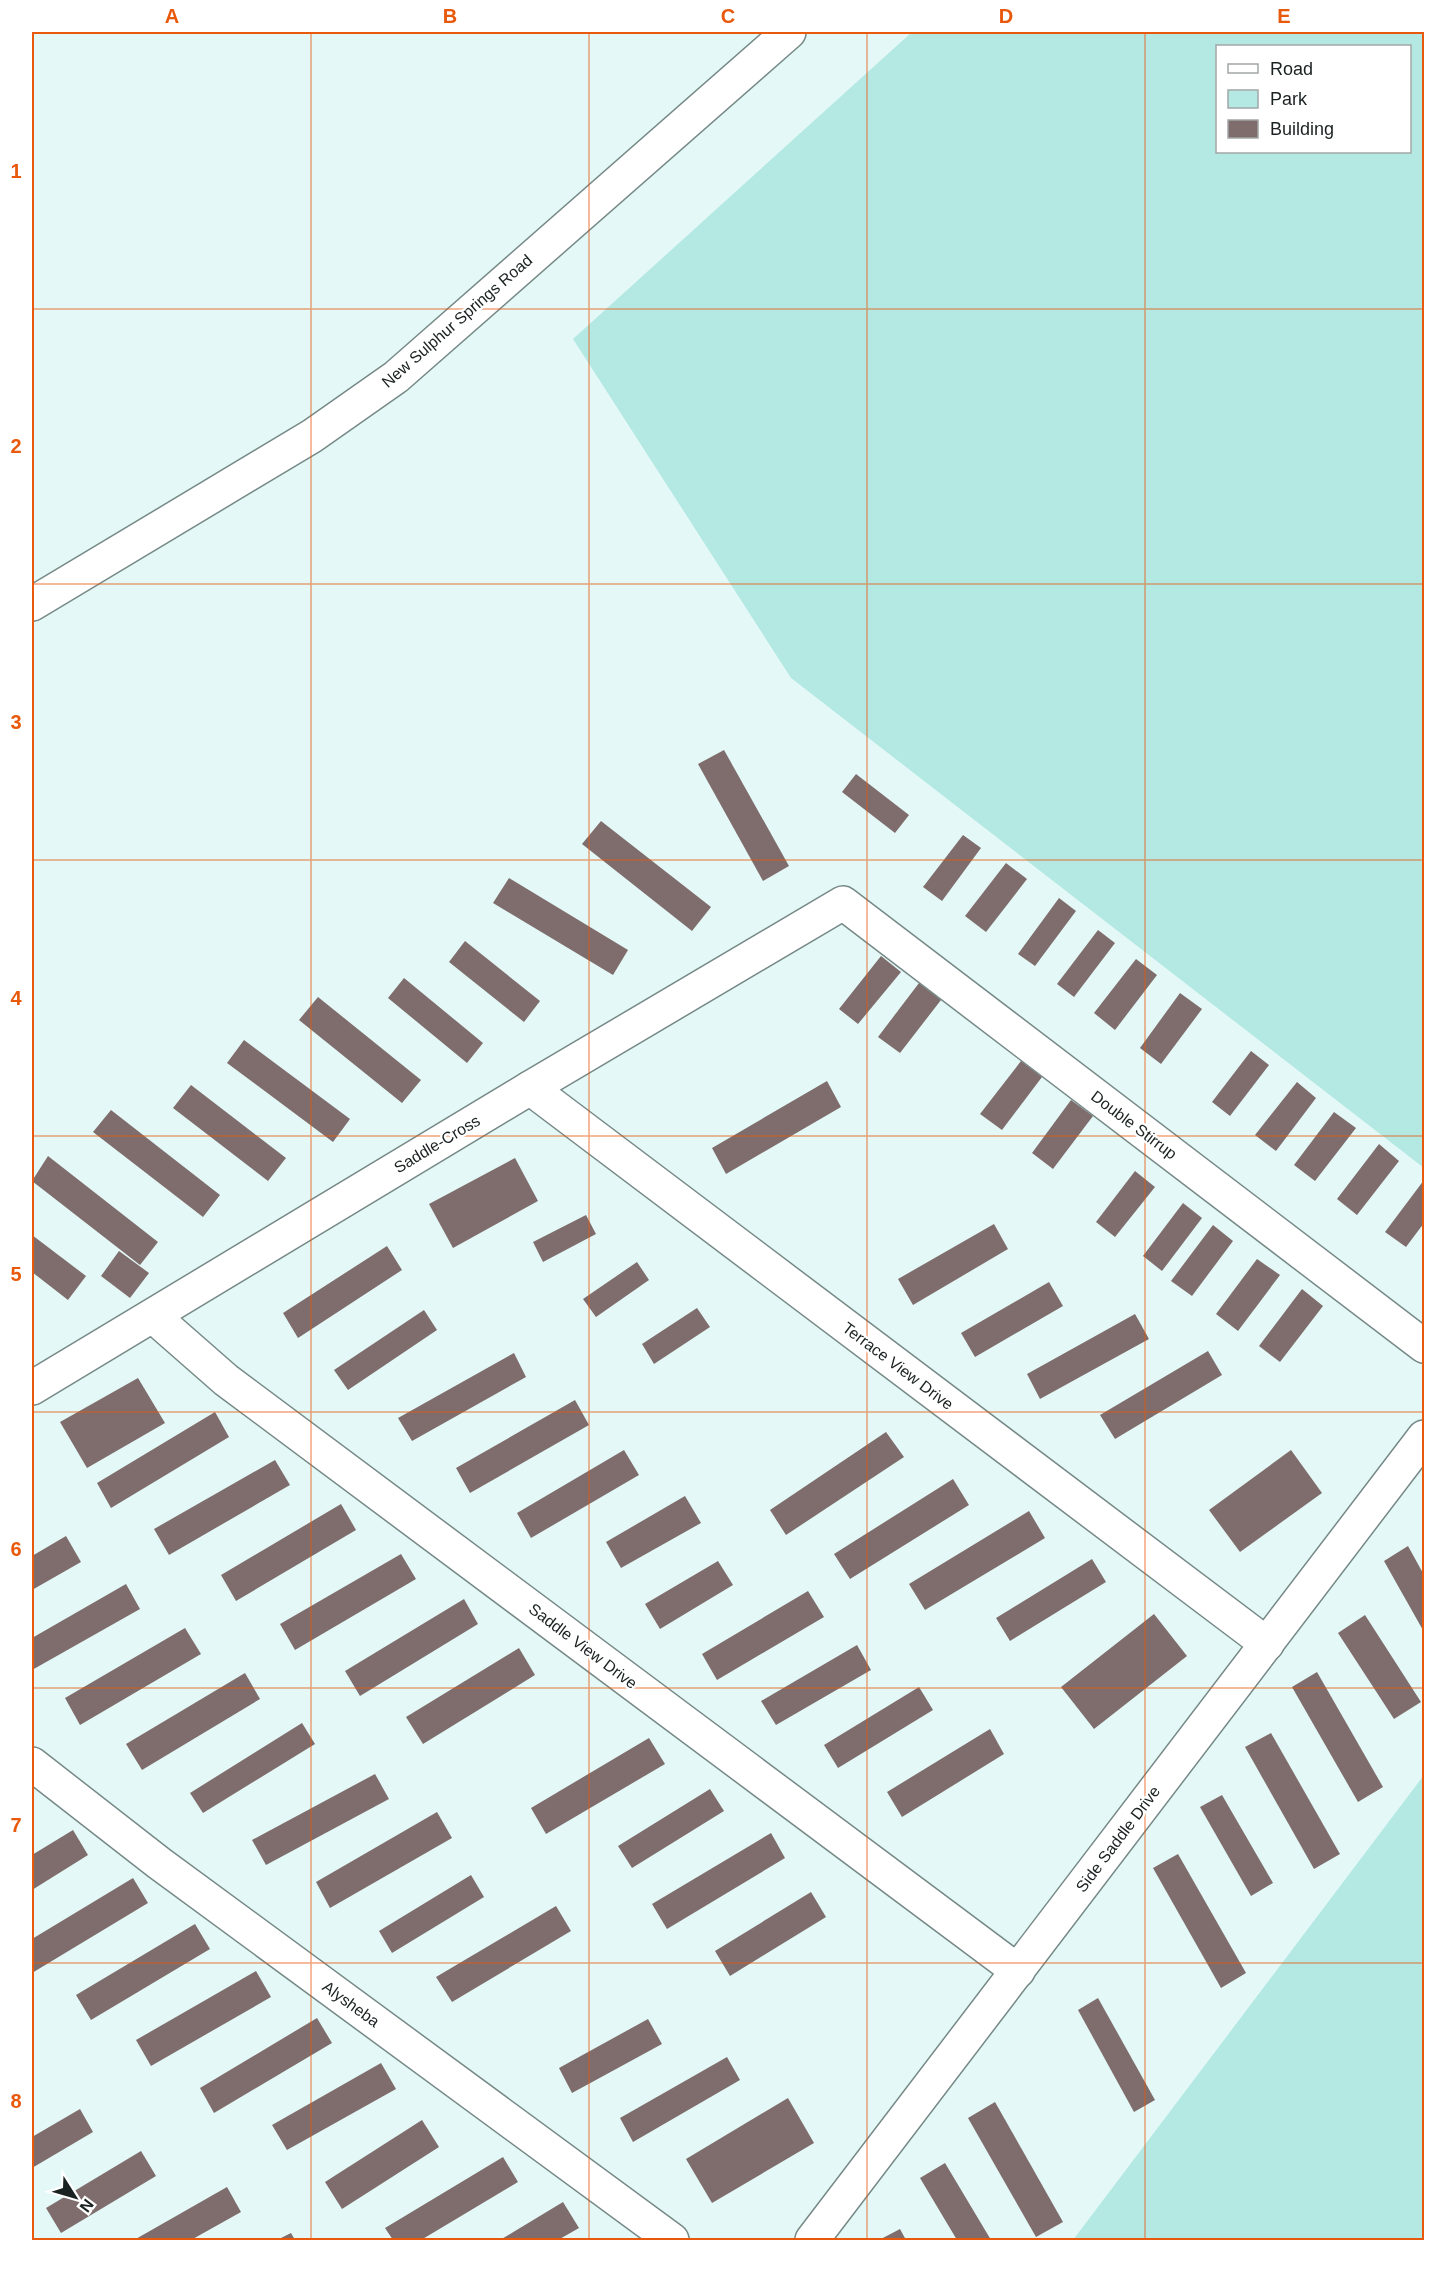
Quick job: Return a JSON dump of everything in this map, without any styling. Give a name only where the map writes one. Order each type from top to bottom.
[{"type":"street","name":"New Sulphur Springs Road","points":[[32,604],[312,436],[396,377],[789,32]]},
{"type":"street","name":"Saddle-Cross","points":[[32,1388],[530,1088],[843,903]]},
{"type":"street","name":"Double Stirrup","points":[[843,903],[1425,1346]]},
{"type":"street","name":"Terrace View Drive","points":[[530,1088],[1267,1644]]},
{"type":"street","name":"Saddle View Drive","points":[[153,1316],[236,1387],[1018,1971]]},
{"type":"street","name":"Side Saddle Drive","points":[[812,2241],[1425,1437]]},
{"type":"street","name":"Alysheba","points":[[32,1764],[159,1863],[672,2241]]},
{"type":"green space","points":[[912,32],[1424,32],[1424,1168],[791,678],[573,339]]},
{"type":"green space","points":[[1424,1775],[1424,2240],[1073,2240]]},
{"type":"building","points":[[724,750],[789,866],[763,881],[698,764]]},
{"type":"building","points":[[856,774],[909,815],[895,833],[842,792]]},
{"type":"building","points":[[601,821],[711,907],[692,931],[582,844]]},
{"type":"building","points":[[963,835],[981,848],[942,901],[923,887]]},
{"type":"building","points":[[1006,863],[1027,879],[986,932],[965,916]]},
{"type":"building","points":[[509,878],[628,950],[613,975],[493,903]]},
{"type":"building","points":[[1059,898],[1076,911],[1035,966],[1018,954]]},
{"type":"building","points":[[1098,930],[1115,943],[1074,997],[1057,984]]},
{"type":"building","points":[[465,941],[540,1001],[524,1022],[449,962]]},
{"type":"building","points":[[881,956],[901,972],[858,1024],[839,1009]]},
{"type":"building","points":[[1136,959],[1157,975],[1115,1030],[1094,1013]]},
{"type":"building","points":[[404,978],[483,1043],[467,1063],[388,998]]},
{"type":"building","points":[[919,983],[941,1000],[900,1053],[878,1037]]},
{"type":"building","points":[[1180,993],[1202,1009],[1161,1064],[1140,1048]]},
{"type":"building","points":[[318,997],[421,1080],[402,1103],[299,1020]]},
{"type":"building","points":[[244,1040],[350,1119],[333,1142],[227,1063]]},
{"type":"building","points":[[1251,1051],[1269,1065],[1230,1116],[1212,1102]]},
{"type":"building","points":[[1021,1061],[1042,1077],[1002,1130],[980,1114]]},
{"type":"building","points":[[827,1081],[841,1107],[726,1174],[712,1148]]},
{"type":"building","points":[[1297,1082],[1316,1098],[1276,1151],[1255,1135]]},
{"type":"building","points":[[191,1085],[286,1158],[268,1181],[173,1108]]},
{"type":"building","points":[[1071,1100],[1093,1116],[1053,1169],[1032,1153]]},
{"type":"building","points":[[111,1110],[220,1195],[203,1217],[93,1132]]},
{"type":"building","points":[[1334,1112],[1356,1128],[1315,1181],[1294,1165]]},
{"type":"building","points":[[1379,1144],[1399,1161],[1357,1215],[1337,1199]]},
{"type":"building","points":[[48,1156],[158,1242],[140,1265],[32,1181]]},
{"type":"building","points":[[515,1158],[538,1201],[453,1248],[429,1204]]},
{"type":"building","points":[[1135,1171],[1155,1187],[1115,1237],[1096,1222]]},
{"type":"building","points":[[1424,1180],[1424,1223],[1406,1247],[1385,1232]]},
{"type":"building","points":[[1183,1203],[1202,1218],[1162,1271],[1143,1256]]},
{"type":"building","points":[[586,1215],[596,1234],[543,1262],[533,1242]]},
{"type":"building","points":[[994,1224],[1008,1249],[913,1305],[898,1279]]},
{"type":"building","points":[[1213,1225],[1233,1241],[1192,1296],[1171,1281]]},
{"type":"building","points":[[32,1235],[86,1276],[68,1300],[32,1272]]},
{"type":"building","points":[[387,1246],[402,1270],[298,1338],[283,1313]]},
{"type":"building","points":[[119,1251],[149,1273],[130,1298],[101,1276]]},
{"type":"building","points":[[1257,1259],[1280,1275],[1238,1331],[1216,1314]]},
{"type":"building","points":[[637,1262],[649,1280],[596,1317],[583,1299]]},
{"type":"building","points":[[1049,1282],[1063,1306],[975,1357],[961,1333]]},
{"type":"building","points":[[1302,1289],[1323,1306],[1280,1362],[1259,1346]]},
{"type":"building","points":[[697,1308],[710,1327],[654,1364],[642,1344]]},
{"type":"building","points":[[424,1310],[437,1330],[348,1390],[334,1370]]},
{"type":"building","points":[[1135,1314],[1149,1339],[1040,1399],[1027,1374]]},
{"type":"building","points":[[1208,1351],[1222,1375],[1115,1439],[1100,1415]]},
{"type":"building","points":[[514,1353],[526,1377],[412,1441],[398,1418]]},
{"type":"building","points":[[138,1378],[165,1423],[87,1468],[60,1422]]},
{"type":"building","points":[[575,1400],[589,1425],[470,1493],[456,1468]]},
{"type":"building","points":[[215,1412],[229,1437],[111,1508],[97,1483]]},
{"type":"building","points":[[886,1432],[904,1457],[786,1535],[770,1510]]},
{"type":"building","points":[[624,1450],[639,1475],[531,1538],[517,1513]]},
{"type":"building","points":[[1291,1450],[1322,1493],[1240,1552],[1209,1510]]},
{"type":"building","points":[[275,1460],[290,1485],[169,1555],[154,1529]]},
{"type":"building","points":[[953,1479],[969,1505],[850,1579],[834,1554]]},
{"type":"building","points":[[685,1496],[701,1523],[621,1568],[606,1542]]},
{"type":"building","points":[[341,1504],[356,1530],[236,1601],[221,1575]]},
{"type":"building","points":[[1029,1511],[1045,1538],[925,1610],[909,1584]]},
{"type":"building","points":[[66,1536],[81,1562],[32,1590],[32,1556]]},
{"type":"building","points":[[1408,1546],[1424,1575],[1424,1632],[1384,1561]]},
{"type":"building","points":[[401,1554],[416,1579],[295,1650],[280,1624]]},
{"type":"building","points":[[1092,1559],[1106,1582],[1010,1641],[996,1618]]},
{"type":"building","points":[[718,1561],[733,1585],[660,1629],[645,1604]]},
{"type":"building","points":[[126,1584],[140,1609],[32,1670],[32,1638]]},
{"type":"building","points":[[808,1591],[824,1617],[717,1680],[702,1654]]},
{"type":"building","points":[[464,1599],[478,1624],[360,1696],[345,1671]]},
{"type":"building","points":[[1154,1614],[1187,1656],[1094,1729],[1061,1687]]},
{"type":"building","points":[[1365,1615],[1421,1702],[1394,1719],[1338,1633]]},
{"type":"building","points":[[185,1628],[201,1654],[80,1725],[65,1698]]},
{"type":"building","points":[[857,1645],[871,1670],[776,1725],[761,1701]]},
{"type":"building","points":[[519,1648],[535,1675],[423,1744],[406,1717]]},
{"type":"building","points":[[1317,1672],[1383,1787],[1358,1802],[1292,1687]]},
{"type":"building","points":[[245,1673],[260,1699],[142,1770],[126,1744]]},
{"type":"building","points":[[919,1687],[933,1710],[838,1768],[824,1745]]},
{"type":"building","points":[[302,1723],[315,1744],[203,1813],[190,1793]]},
{"type":"building","points":[[990,1729],[1004,1754],[902,1817],[887,1792]]},
{"type":"building","points":[[1271,1733],[1340,1854],[1314,1869],[1245,1747]]},
{"type":"building","points":[[649,1738],[665,1764],[546,1834],[531,1808]]},
{"type":"building","points":[[375,1774],[389,1799],[266,1865],[252,1840]]},
{"type":"building","points":[[710,1789],[724,1811],[632,1868],[618,1846]]},
{"type":"building","points":[[1222,1795],[1273,1883],[1251,1896],[1200,1807]]},
{"type":"building","points":[[437,1812],[452,1838],[330,1908],[316,1882]]},
{"type":"building","points":[[73,1830],[88,1855],[32,1890],[32,1855]]},
{"type":"building","points":[[771,1833],[785,1858],[667,1929],[652,1904]]},
{"type":"building","points":[[1178,1854],[1246,1973],[1221,1988],[1153,1868]]},
{"type":"building","points":[[471,1875],[484,1897],[392,1953],[379,1931]]},
{"type":"building","points":[[133,1878],[148,1903],[32,1973],[32,1939]]},
{"type":"building","points":[[811,1892],[826,1917],[730,1976],[715,1951]]},
{"type":"building","points":[[556,1906],[571,1931],[452,2002],[436,1977]]},
{"type":"building","points":[[195,1924],[210,1949],[91,2020],[76,1995]]},
{"type":"building","points":[[256,1971],[271,1997],[151,2066],[136,2040]]},
{"type":"building","points":[[1098,1998],[1155,2100],[1134,2112],[1078,2010]]},
{"type":"building","points":[[317,2018],[332,2043],[214,2113],[200,2088]]},
{"type":"building","points":[[648,2019],[662,2044],[572,2093],[559,2068]]},
{"type":"building","points":[[727,2057],[740,2080],[633,2142],[620,2118]]},
{"type":"building","points":[[381,2063],[396,2089],[287,2150],[272,2125]]},
{"type":"building","points":[[788,2098],[814,2143],[712,2203],[686,2159]]},
{"type":"building","points":[[995,2102],[1063,2222],[1036,2237],[968,2118]]},
{"type":"building","points":[[80,2109],[93,2132],[32,2168],[32,2137]]},
{"type":"building","points":[[422,2120],[439,2147],[342,2209],[325,2182]]},
{"type":"building","points":[[141,2151],[156,2176],[61,2233],[46,2208]]},
{"type":"building","points":[[503,2157],[518,2182],[421,2240],[393,2240],[385,2228]]},
{"type":"building","points":[[945,2163],[991,2240],[957,2240],[920,2178]]},
{"type":"building","points":[[227,2187],[241,2212],[191,2240],[134,2240]]},
{"type":"building","points":[[563,2202],[579,2228],[558,2240],[500,2240]]},
{"type":"building","points":[[900,2229],[906,2240],[879,2240]]},
{"type":"building","points":[[291,2233],[295,2240],[277,2240]]}]
